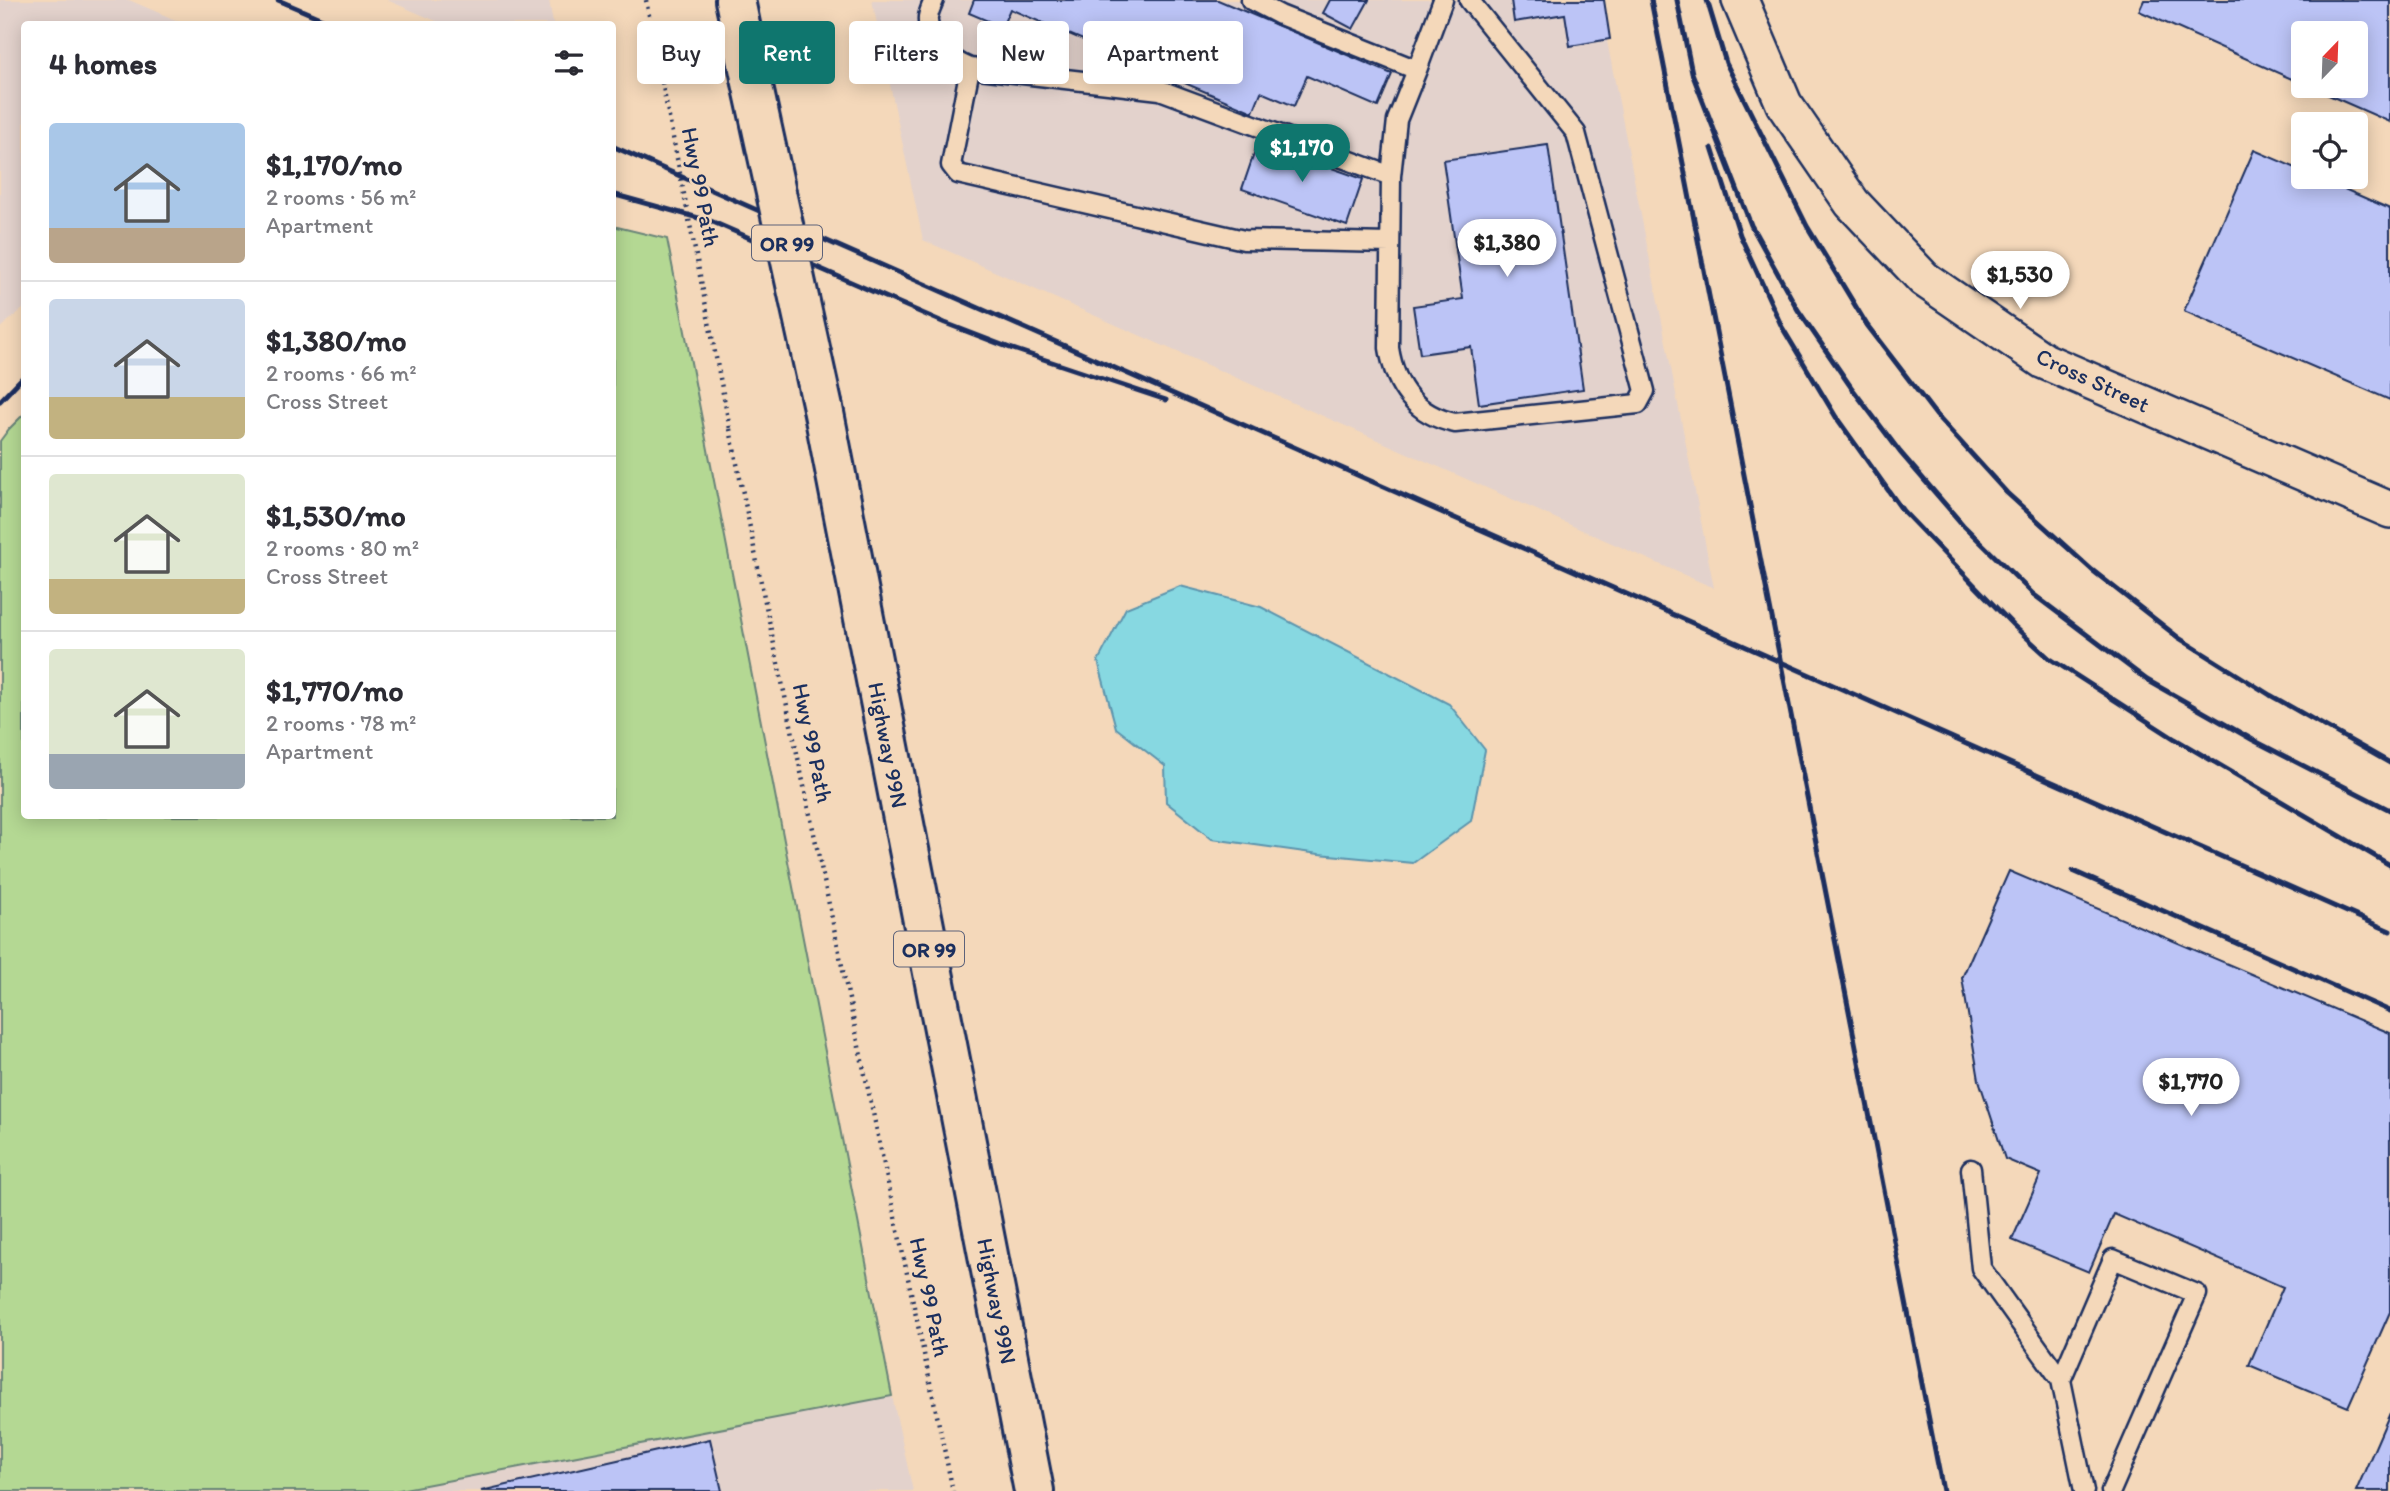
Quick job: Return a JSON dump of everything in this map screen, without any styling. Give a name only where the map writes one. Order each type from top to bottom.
[{"type":"main road","name":"Highway 99N","points":[[735,0],[822,408],[1034,1491]]},
{"type":"street","name":"Cross Street","points":[[1740,0],[1784,104],[1852,203],[1924,279],[2044,361],[2390,510]]},
{"type":"lane","points":[[934,0],[928,18],[930,30],[942,49],[960,64],[970,68],[1160,90],[1391,176]]},
{"type":"lane","points":[[1251,0],[1280,15],[1417,70]]},
{"type":"lane","points":[[1443,0],[1398,120],[1391,176],[1391,366],[1420,410],[1437,419],[1455,423],[1638,404],[1645,391],[1576,133],[1469,0]]},
{"type":"lane","points":[[970,68],[951,165],[958,174],[1244,240],[1390,243]]},
{"type":"lane","points":[[1971,1169],[1981,1268],[2061,1380],[2084,1491]]},
{"type":"lane","points":[[2061,1380],[2113,1259],[2197,1294],[2111,1491]]},
{"type":"path","name":"Hwy 99 Path","points":[[646,0],[764,597],[953,1491]]},
{"type":"shaded area","points":[[0,0],[129,0],[178,21],[21,21],[21,310],[0,328]]},
{"type":"shaded area","points":[[387,0],[549,0],[552,21],[436,21]]},
{"type":"shaded area","points":[[872,0],[1599,0],[1714,588],[923,240],[890,84],[963,84],[963,21],[876,21]]},
{"type":"shaded area","points":[[892,1396],[913,1491],[394,1491]]},
{"type":"green space","points":[[616,227],[667,239],[892,1396],[394,1491],[0,1491],[0,441],[21,417],[21,819],[616,819]]},
{"type":"water","points":[[1180,586],[1261,607],[1449,704],[1485,750],[1471,821],[1413,863],[1319,854],[1212,839],[1166,802],[1165,766],[1116,728],[1098,661],[1126,608]]},
{"type":"building","points":[[974,0],[1218,0],[1392,74],[1378,107],[1307,76],[1294,106],[1261,92],[1253,112],[1187,84],[1243,84],[1243,21],[1083,21],[1083,40],[1069,34],[1069,21],[1038,21],[1010,9],[1005,21],[988,21],[969,13]]},
{"type":"building","points":[[1330,0],[1369,0],[1353,29],[1323,13]]},
{"type":"building","points":[[1511,0],[1604,0],[1610,39],[1570,46],[1565,14],[1514,22]]},
{"type":"building","points":[[2144,0],[2390,0],[2390,122],[2335,98],[2368,98],[2368,21],[2291,21],[2291,79],[2139,11]]},
{"type":"building","points":[[1258,142],[1363,179],[1347,226],[1242,189]]},
{"type":"building","points":[[1548,145],[1583,389],[1479,404],[1471,347],[1420,354],[1413,306],[1463,299],[1443,160]]},
{"type":"building","points":[[2254,150],[2291,166],[2291,189],[2344,189],[2390,209],[2390,400],[2184,311]]},
{"type":"building","points":[[2009,871],[2390,1033],[2390,1312],[2348,1407],[2249,1365],[2283,1287],[2114,1214],[2089,1272],[2012,1240],[2041,1174],[2005,1159],[1979,1080],[1962,978]]},
{"type":"building","points":[[2390,1413],[2390,1491],[2356,1491]]},
{"type":"building","points":[[710,1439],[722,1491],[481,1491]]},
{"type":"railway","points":[[278,0],[327,21]]},
{"type":"railway","points":[[1651,0],[1943,1491]]},
{"type":"railway","points":[[1677,0],[1692,73],[1751,225],[1798,310],[1851,387],[1900,452],[1963,525],[2033,594],[2147,680],[2253,740],[2390,810]]},
{"type":"railway","points":[[1707,0],[1726,63],[1807,226],[1867,325],[1936,415],[2007,493],[2092,570],[2179,638],[2270,695],[2390,763]]},
{"type":"railway","points":[[616,148],[2390,931]]},
{"type":"railway","points":[[1712,148],[1740,235],[1782,327],[1836,417],[1903,511],[2013,625],[2049,658],[2175,739],[2390,865]]},
{"type":"railway","points":[[616,195],[713,222],[945,323],[1010,348],[1166,400]]},
{"type":"railway","points":[[0,401],[21,379]]},
{"type":"railway","points":[[2073,871],[2390,1011]]}]
